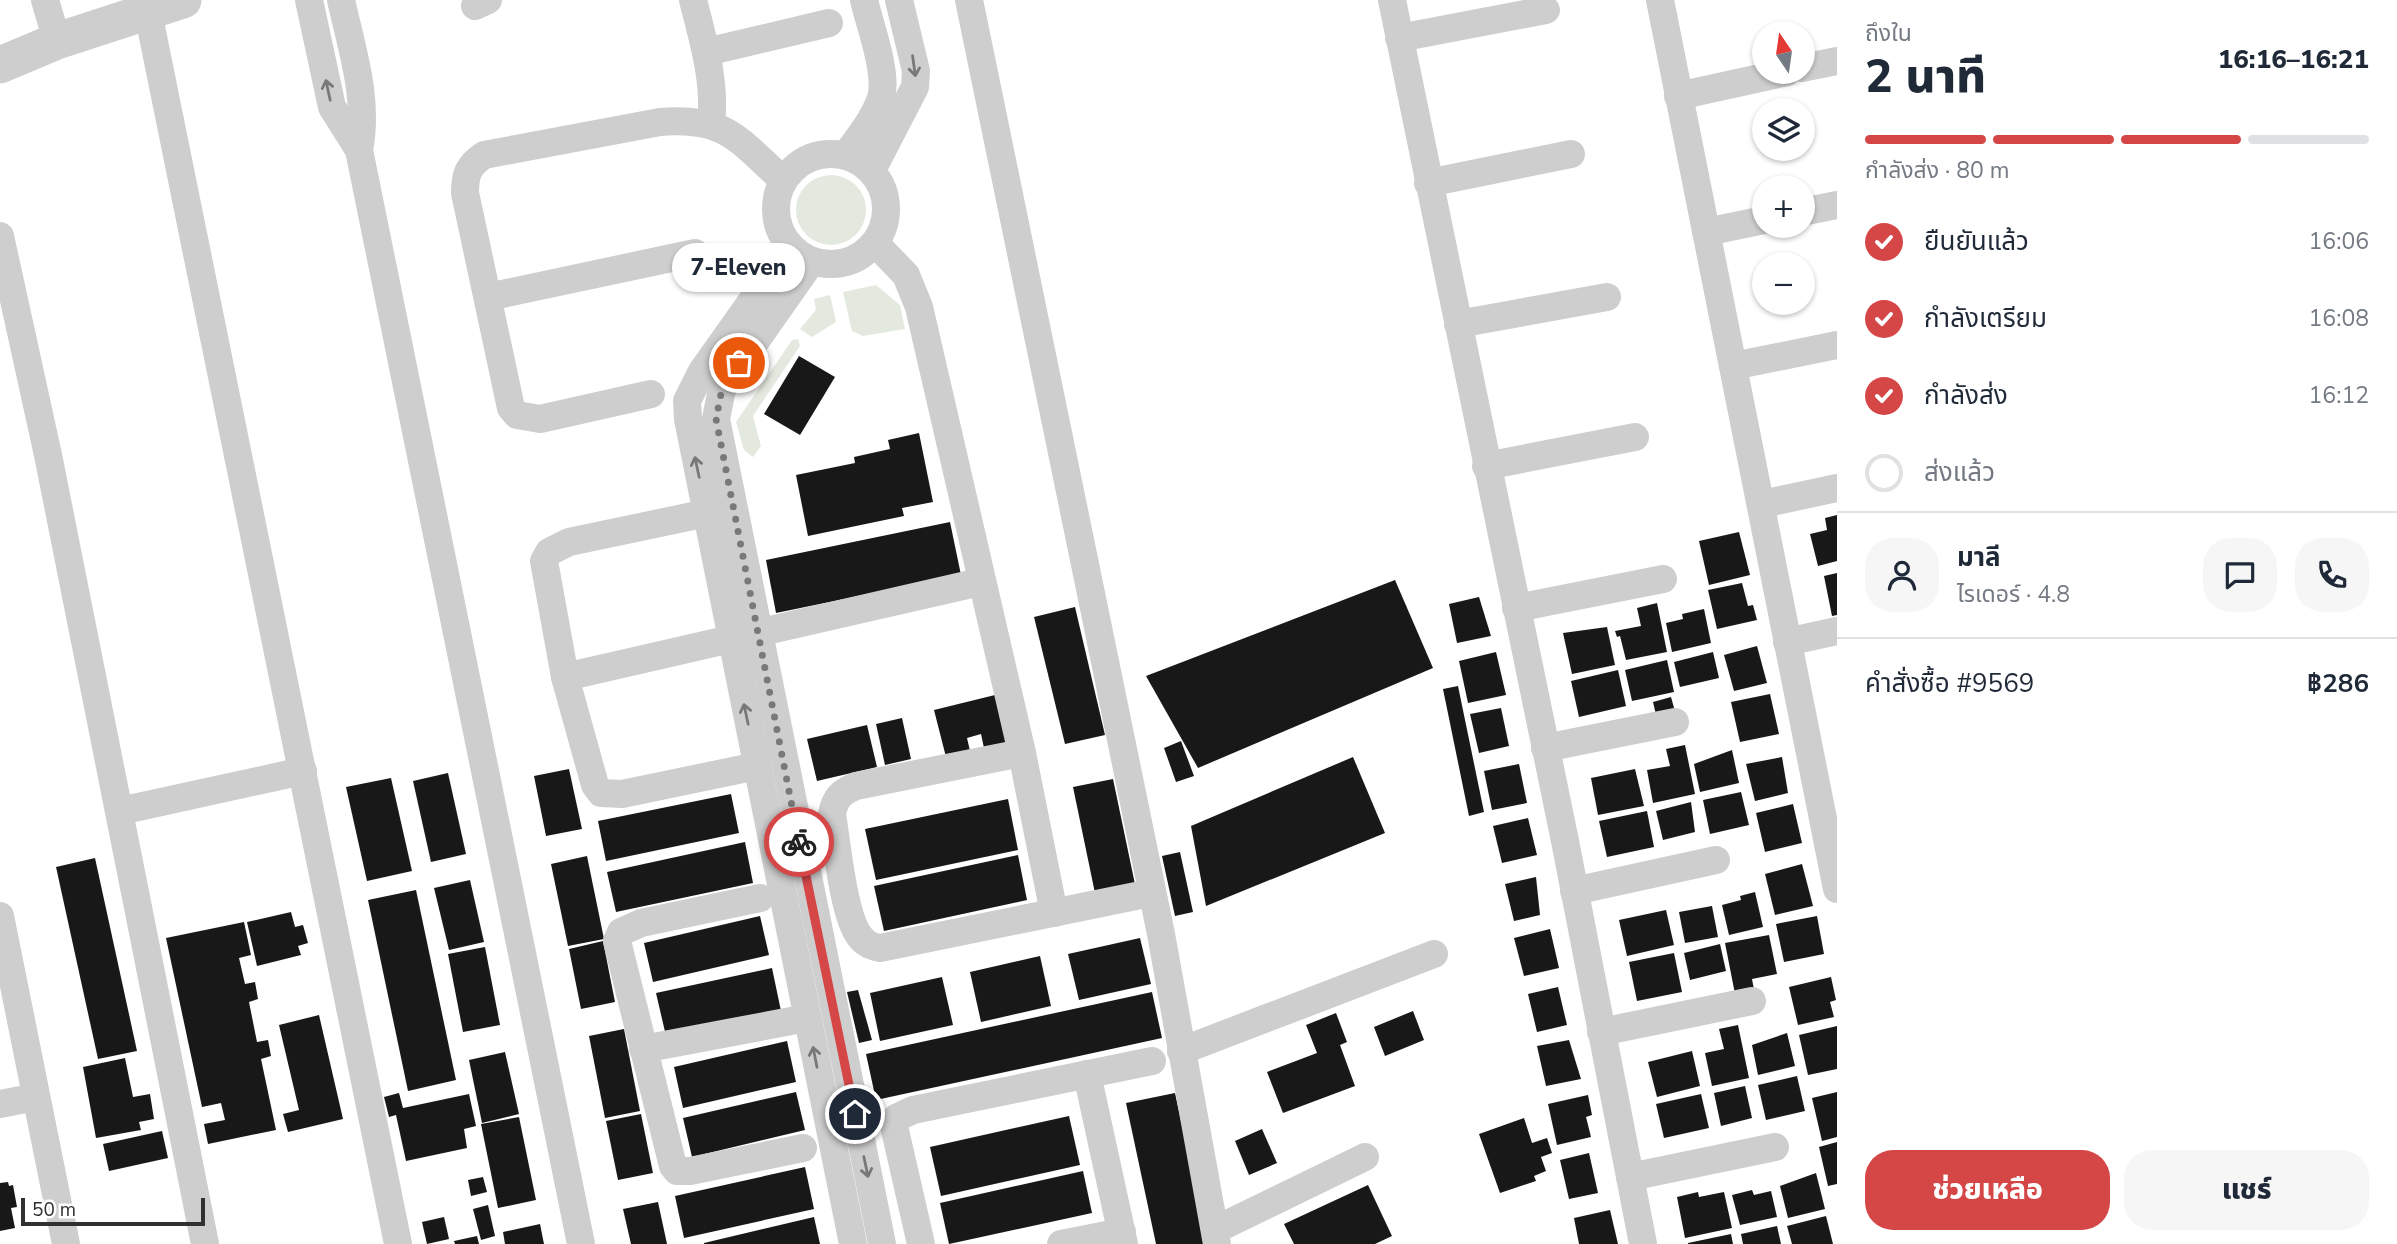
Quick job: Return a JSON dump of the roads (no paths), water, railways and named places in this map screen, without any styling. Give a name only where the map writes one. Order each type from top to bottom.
[{"type":"street","points":[[0,65],[50,18],[148,12],[183,0]]},
{"type":"street","points":[[309,0],[332,107],[359,150],[581,1244]]},
{"type":"street","points":[[341,0],[363,100],[364,121],[359,150]]},
{"type":"street","points":[[693,0],[706,52],[713,104],[711,123]]},
{"type":"street","points":[[846,155],[872,117],[881,98],[883,83],[864,0]]},
{"type":"street","points":[[872,170],[915,87],[916,71],[899,0]]},
{"type":"street","points":[[969,0],[1107,669],[1216,1237],[1365,1157]]},
{"type":"street","points":[[1392,0],[1574,891],[1643,1244]]},
{"type":"street","points":[[1660,0],[1762,504],[1787,642],[1826,773],[1837,889]]},
{"type":"street","points":[[1399,38],[1546,10]]},
{"type":"street","points":[[148,12],[398,1244]]},
{"type":"street","points":[[706,52],[829,23]]},
{"type":"street","points":[[1815,65],[1837,61]]},
{"type":"street","points":[[1678,96],[1752,80]]},
{"type":"street","points":[[651,394],[540,419],[517,415],[511,408],[465,193],[465,176],[470,165],[484,155],[660,122],[687,120],[711,123],[730,133],[783,180]]},
{"type":"street","points":[[1428,183],[1571,154]]},
{"type":"street","points":[[846,155],[872,170],[883,187],[887,206],[885,225],[875,243],[858,258],[835,264],[801,254],[776,222],[777,194],[783,180],[795,167],[810,157],[846,155]]},
{"type":"street","points":[[1815,209],[1837,205]]},
{"type":"street","points":[[1706,232],[1752,222]]},
{"type":"street","points":[[0,236],[120,811],[205,1244]]},
{"type":"street","points":[[875,243],[906,275],[919,307],[1022,753],[1054,914]]},
{"type":"street","points":[[488,297],[695,253]]},
{"type":"street","points":[[801,254],[702,371],[687,401],[691,439],[853,1244]]},
{"type":"street","points":[[801,254],[730,375],[717,403],[719,440],[882,1244]]},
{"type":"street","points":[[1458,324],[1607,297]]},
{"type":"street","points":[[1733,366],[1837,345]]},
{"type":"street","points":[[1486,466],[1635,437]]},
{"type":"street","points":[[1762,504],[1837,488]]},
{"type":"street","points":[[707,513],[569,542],[549,552],[544,561],[565,677],[595,785],[601,793],[622,794],[757,766]]},
{"type":"street","points":[[1516,608],[1663,579]]},
{"type":"street","points":[[565,677],[981,582]]},
{"type":"street","points":[[1787,642],[1837,631]]},
{"type":"street","points":[[1545,748],[1675,722]]},
{"type":"street","points":[[1022,753],[856,786],[845,790],[835,800],[832,814],[850,915],[856,932],[867,945],[880,948],[1136,896]]},
{"type":"street","points":[[120,811],[303,771]]},
{"type":"street","points":[[1574,891],[1716,860]]},
{"type":"street","points":[[760,898],[641,923],[621,932],[617,942],[673,1166],[677,1171],[803,1148]]},
{"type":"street","points":[[0,916],[3,948],[66,1244]]},
{"type":"street","points":[[1181,1051],[1434,954]]},
{"type":"street","points":[[1601,1032],[1752,1001]]},
{"type":"street","points":[[643,1049],[807,1018]]},
{"type":"street","points":[[921,1244],[894,1126],[896,1118],[913,1110],[1152,1061]]},
{"type":"street","points":[[1061,1244],[1123,1238],[1087,1074]]},
{"type":"street","points":[[0,1104],[36,1097]]},
{"type":"street","points":[[1630,1177],[1774,1147]]},
{"type":"place","name":"7-Eleven","points":[[739,363]]}]
